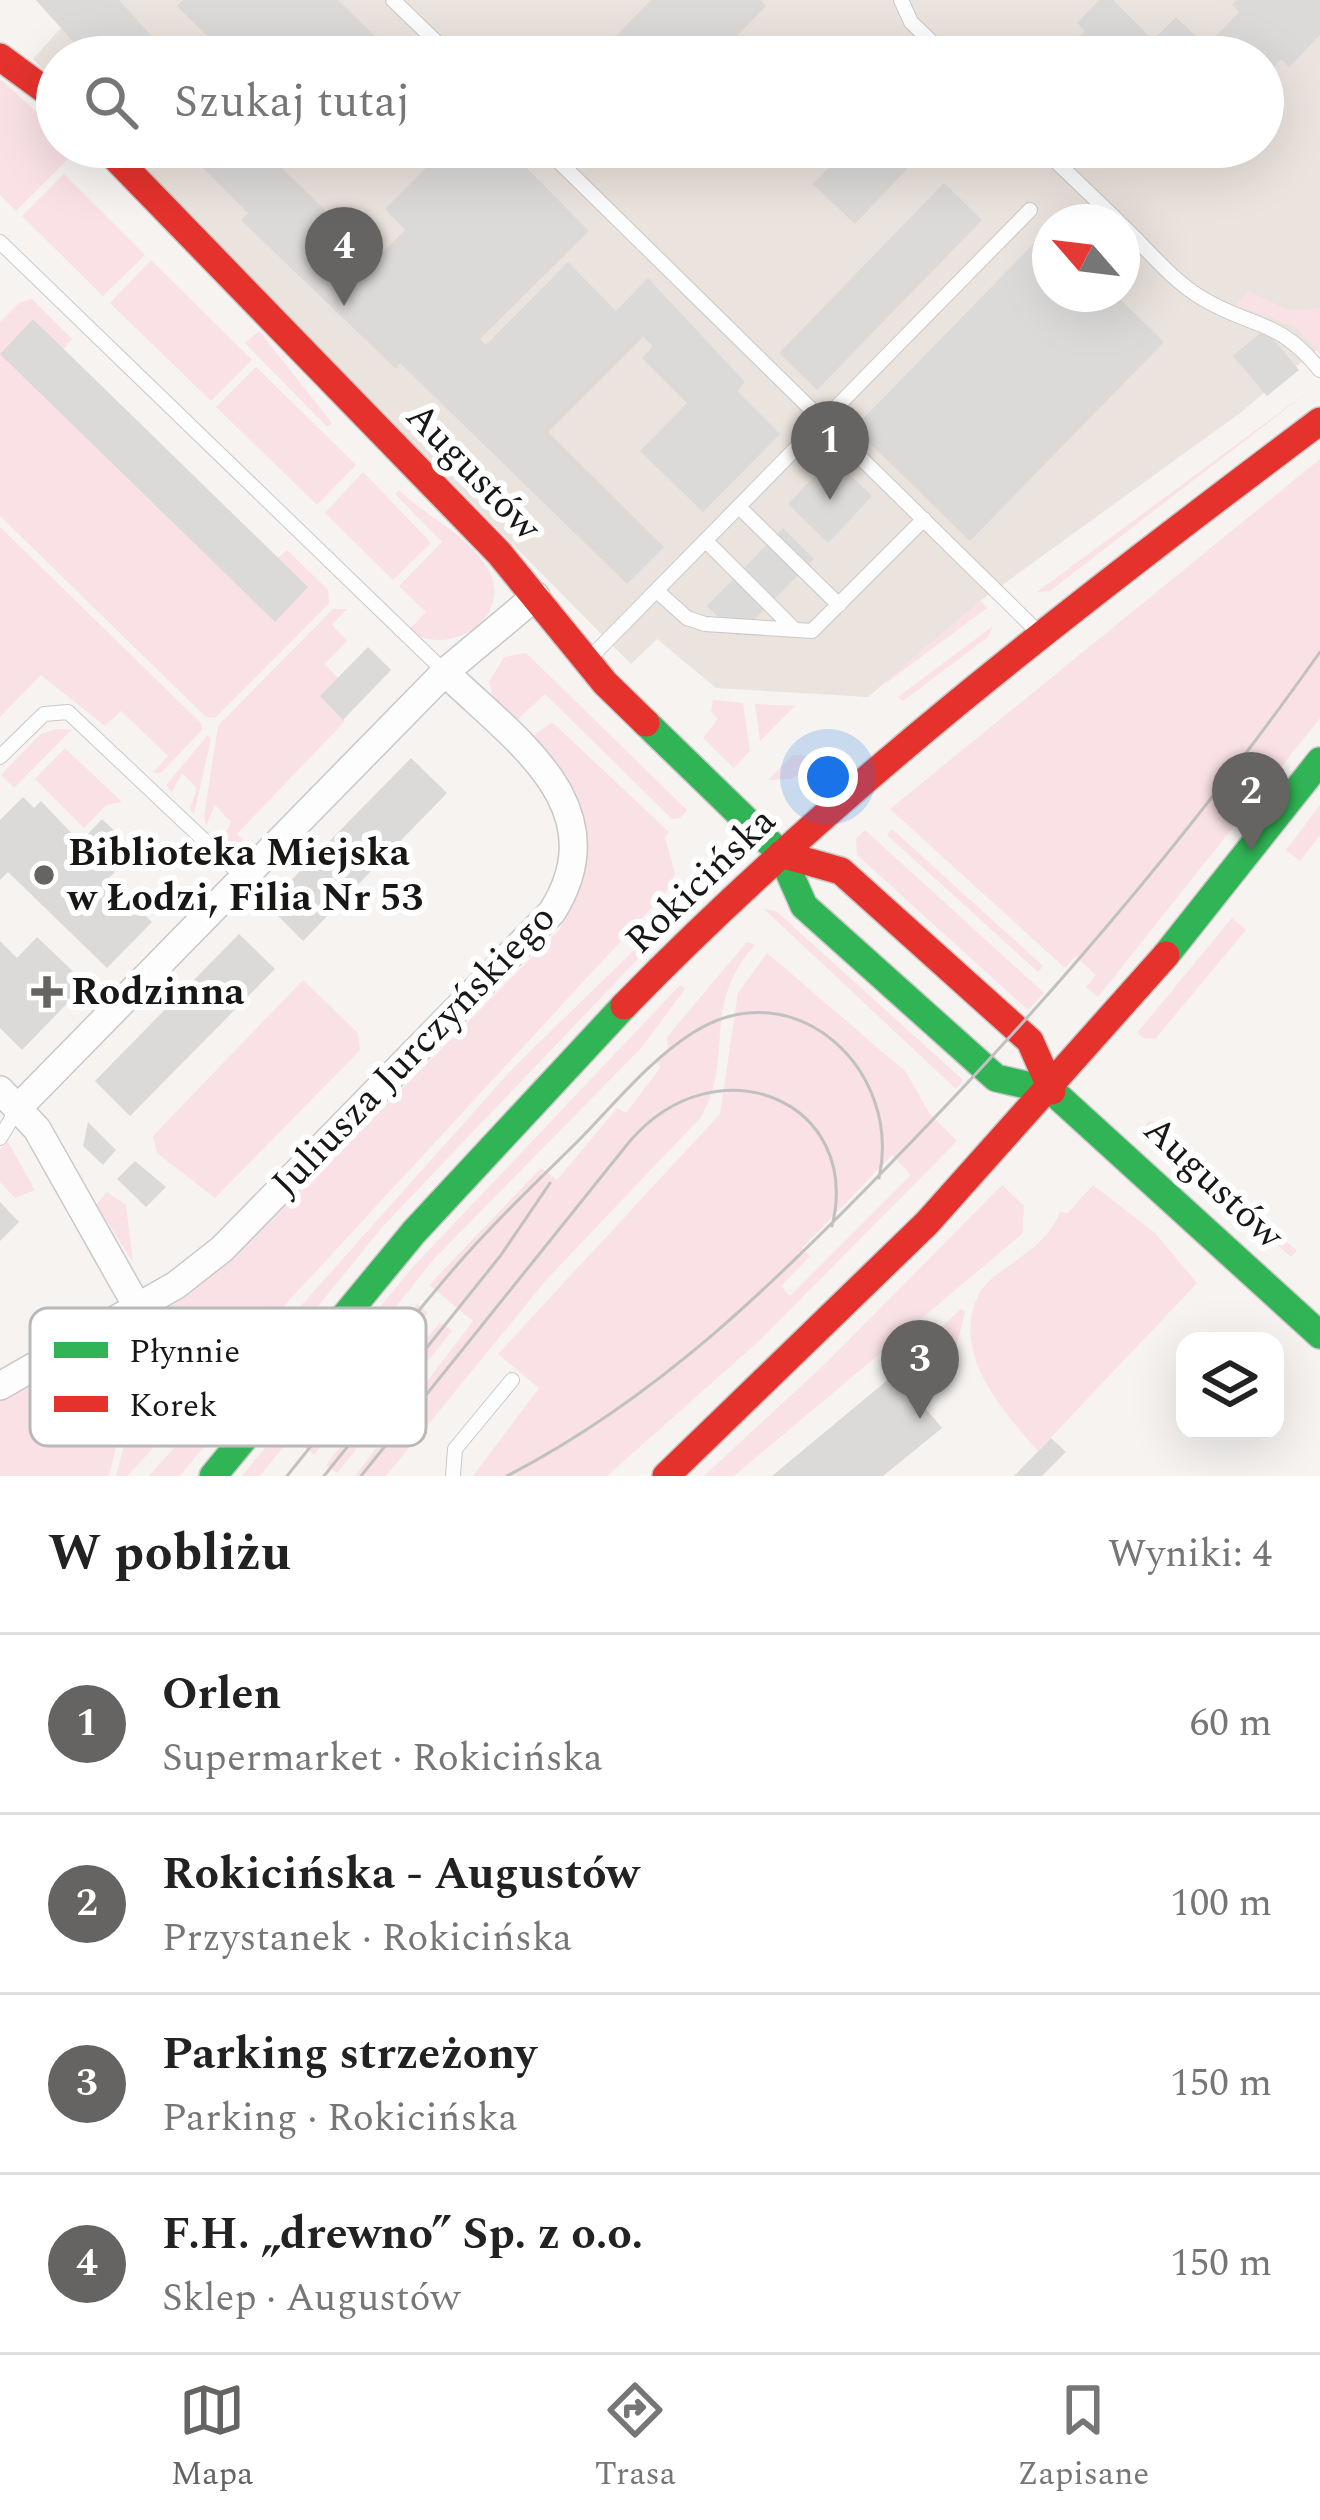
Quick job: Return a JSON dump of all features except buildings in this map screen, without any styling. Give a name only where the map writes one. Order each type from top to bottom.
[{"type":"main road","points":[[0,57],[36,84]]},
{"type":"main road","name":"Augustów","points":[[124,168],[536,596],[587,662],[781,854],[804,905],[996,1078],[1052,1091]]},
{"type":"main road","name":"Rokicińska","points":[[350,1308],[532,1104],[781,854],[1040,634],[1320,421]]},
{"type":"main road","points":[[666,1476],[856,1300],[1052,1091],[1320,761]]},
{"type":"main road","name":"Augustów","points":[[781,854],[841,871],[1030,1041],[1052,1091],[1320,1335]]},
{"type":"main road","name":"Rokicińska","points":[[213,1476],[237,1446]]},
{"type":"street","points":[[137,1308],[68,1181],[9,1099],[242,876],[445,672],[536,596]]},
{"type":"street","name":"Juliusza Jurczyńskiego","points":[[137,1308],[187,1277],[240,1232],[536,931],[562,896],[574,854],[571,814],[562,793],[538,762],[445,672]]},
{"type":"street","name":"Juliusza Jurczyńskiego","points":[[0,1386],[30,1369]]},
{"type":"lane","points":[[393,0],[430,36]]},
{"type":"lane","points":[[901,0],[911,22],[925,36]]},
{"type":"lane","points":[[565,168],[1040,634]]},
{"type":"lane","points":[[1062,168],[1099,204]]},
{"type":"lane","points":[[587,662],[1030,210]]},
{"type":"lane","points":[[0,242],[445,672]]},
{"type":"lane","points":[[1140,243],[1189,290],[1228,312],[1281,329],[1320,370]]},
{"type":"lane","points":[[740,508],[838,605]]},
{"type":"lane","points":[[657,591],[687,618],[705,624],[812,631],[924,519]]},
{"type":"lane","points":[[706,541],[794,629]]},
{"type":"lane","points":[[0,757],[44,714],[68,712],[242,876]]},
{"type":"lane","points":[[0,1138],[9,1099]]},
{"type":"lane","points":[[453,1476],[455,1449],[512,1380]]},
{"type":"shaded area","points":[[36,0],[1320,0],[1320,347],[1240,413],[980,601],[868,697],[716,688],[657,639],[631,664],[141,168],[1284,168],[1284,36],[54,36],[61,28]]},
{"type":"shaded area","points":[[0,79],[36,111],[36,168],[59,168],[16,211],[0,195]]},
{"type":"shaded area","points":[[64,174],[145,255],[103,296],[22,216]]},
{"type":"shaded area","points":[[151,260],[252,360],[211,401],[110,303]]},
{"type":"shaded area","points":[[1249,291],[1288,310],[1320,308],[1320,354],[1296,327],[1235,305]]},
{"type":"shaded area","points":[[32,299],[72,339],[64,349],[33,319],[1,354],[274,621],[308,587],[278,558],[287,550],[328,590],[329,604],[215,718],[206,717],[0,516],[0,322],[19,303]]},
{"type":"shaded area","points":[[259,331],[332,423],[327,427],[245,343]]},
{"type":"shaded area","points":[[256,367],[356,465],[317,505],[216,407]]},
{"type":"shaded area","points":[[1313,388],[1050,591],[1037,592]]},
{"type":"shaded area","points":[[1320,459],[1320,718],[1098,997],[1086,987],[1096,975],[1075,956],[1065,968],[890,809]]},
{"type":"shaded area","points":[[363,472],[431,543],[393,580],[325,513]]},
{"type":"shaded area","points":[[399,490],[460,537],[490,573],[492,606],[472,630],[457,637],[424,638],[409,630],[426,612],[399,586],[442,542],[395,494]]},
{"type":"shaded area","points":[[0,527],[201,723],[202,730],[161,773],[153,773],[168,756],[121,711],[105,726],[41,675],[0,717]]},
{"type":"shaded area","points":[[980,601],[987,608],[886,683],[886,681]]},
{"type":"shaded area","points":[[333,609],[347,609],[332,625],[347,641],[325,664],[338,678],[321,696],[345,721],[237,834],[246,843],[222,841],[231,822],[215,805],[206,826],[204,817],[218,726]]},
{"type":"shaded area","points":[[993,626],[988,637],[903,701],[898,697]]},
{"type":"shaded area","points":[[526,653],[687,810],[680,818],[672,819],[545,694],[515,722],[493,697],[489,682],[504,657]]},
{"type":"shaded area","points":[[713,700],[743,703],[750,751],[734,768],[703,738],[718,719],[711,711]]},
{"type":"shaded area","points":[[755,704],[795,706],[760,741]]},
{"type":"shaded area","points":[[552,722],[669,832],[665,837],[675,874],[666,892],[282,1308],[158,1308],[217,1269],[269,1223],[559,930],[582,879],[585,828],[568,781],[531,738]]},
{"type":"shaded area","points":[[71,730],[14,788],[1,775],[41,734]]},
{"type":"shaded area","points":[[208,735],[211,739],[194,814],[190,809],[197,788],[182,773],[172,792],[166,785]]},
{"type":"shaded area","points":[[65,748],[122,802],[106,805],[84,828],[35,779]]},
{"type":"shaded area","points":[[793,755],[808,756],[817,765],[790,779],[768,780]]},
{"type":"shaded area","points":[[1320,805],[1320,835],[1300,861],[1286,850]]},
{"type":"shaded area","points":[[892,829],[1043,966],[1038,972],[887,835]]},
{"type":"shaded area","points":[[865,830],[1044,993],[1028,1010],[857,855],[856,839]]},
{"type":"shaded area","points":[[691,895],[696,898],[384,1225],[317,1308],[299,1308],[515,1066]]},
{"type":"shaded area","points":[[764,909],[776,911],[963,1080],[956,1089]]},
{"type":"shaded area","points":[[1232,918],[1246,930],[1156,1038],[1145,1039],[1137,1033]]},
{"type":"shaded area","points":[[747,942],[755,945],[728,989],[716,1074],[701,1117],[547,1279],[426,1427],[426,1383],[473,1321],[429,1285],[541,1168],[557,1180],[617,1108],[626,1113],[661,1067],[655,1060],[668,1048],[667,1037]]},
{"type":"shaded area","points":[[767,953],[906,1072],[929,1113],[957,1141],[760,1340],[607,1476],[473,1476],[539,1388],[498,1354],[720,1114],[738,993]],"holes":[[[892,1155],[911,1175],[790,1296],[781,1286],[810,1256],[802,1248]]]},
{"type":"shaded area","points":[[303,980],[358,1033],[360,1050],[215,1198],[157,1153],[153,1136]]},
{"type":"shaded area","points":[[680,985],[685,989],[642,1047],[434,1259],[395,1308],[379,1308]]},
{"type":"shaded area","points":[[1149,1121],[1297,1251],[1291,1257],[1145,1126]]},
{"type":"shaded area","points":[[8,1142],[35,1190],[15,1198],[0,1182],[0,1149]]},
{"type":"shaded area","points":[[1002,1185],[1024,1206],[1022,1234],[734,1476],[704,1476],[828,1361]]},
{"type":"shaded area","points":[[1093,1185],[1155,1233],[1197,1283],[1038,1451],[985,1381],[971,1340],[971,1319],[983,1287],[1042,1239],[1060,1212],[1068,1213]]},
{"type":"shaded area","points":[[107,1192],[126,1205],[133,1262],[96,1205]]},
{"type":"shaded area","points":[[961,1309],[965,1312],[952,1365],[929,1339]]},
{"type":"shaded area","points":[[440,1322],[452,1331],[426,1363],[426,1340]]},
{"type":"shaded area","points":[[30,1384],[30,1446],[116,1446],[109,1476],[0,1476],[0,1401]]},
{"type":"shaded area","points":[[124,1446],[155,1446],[127,1476],[116,1476]]},
{"type":"shaded area","points":[[176,1446],[204,1446],[180,1476],[149,1476]]},
{"type":"shaded area","points":[[267,1446],[284,1446],[260,1476],[242,1476]]},
{"type":"shaded area","points":[[341,1446],[359,1446],[337,1473],[326,1465]]},
{"type":"shaded area","points":[[378,1446],[411,1446],[386,1476],[355,1476]]},
{"type":"tram line","points":[[507,1476],[615,1411],[665,1374],[849,1206],[951,1101],[1117,915],[1320,652]]},
{"type":"tram line","points":[[421,1308],[479,1241],[649,1068],[694,1032],[732,1016],[769,1013],[803,1022],[833,1041],[858,1068],[874,1101],[882,1138],[879,1178]]},
{"type":"tram line","points":[[426,1395],[630,1141],[665,1111],[703,1094],[740,1091],[775,1099],[805,1118],[826,1146],[836,1182],[832,1226]]},
{"type":"tram line","points":[[426,1349],[501,1255],[550,1183]]},
{"type":"tram line","points":[[287,1476],[311,1446]]},
{"type":"tram line","points":[[324,1476],[348,1446]]},
{"type":"tram line","points":[[361,1476],[385,1446]]},
{"type":"traffic: fast","points":[[646,723],[781,854],[804,906],[996,1078],[1052,1091],[1320,1335]]},
{"type":"traffic: fast","points":[[1166,955],[1320,761]]},
{"type":"traffic: fast","points":[[351,1308],[414,1232],[624,1006]]},
{"type":"traffic: fast","points":[[213,1476],[238,1446]]},
{"type":"traffic: jam","points":[[0,57],[36,84]]},
{"type":"traffic: jam","points":[[125,168],[499,553],[605,683],[646,723]]},
{"type":"traffic: jam","points":[[624,1006],[873,773],[1049,629],[1320,421]]},
{"type":"traffic: jam","points":[[781,854],[841,871],[1030,1041],[1052,1091]]},
{"type":"traffic: jam","points":[[666,1476],[927,1223],[1166,955]]},
{"type":"place","name":"F.H. „drewno” Sp. z o.o.","points":[[344,306]]},
{"type":"place","name":"Orlen","points":[[830,500]]},
{"type":"place","name":"Rokicińska - Augustów","points":[[1251,851]]},
{"type":"place","name":"Biblioteka Miejska w Łodzi, Filia Nr 53","points":[[44,875]]},
{"type":"place","name":"Rodzinna","points":[[47,992]]},
{"type":"place","name":"Parking strzeżony","points":[[920,1419]]}]
